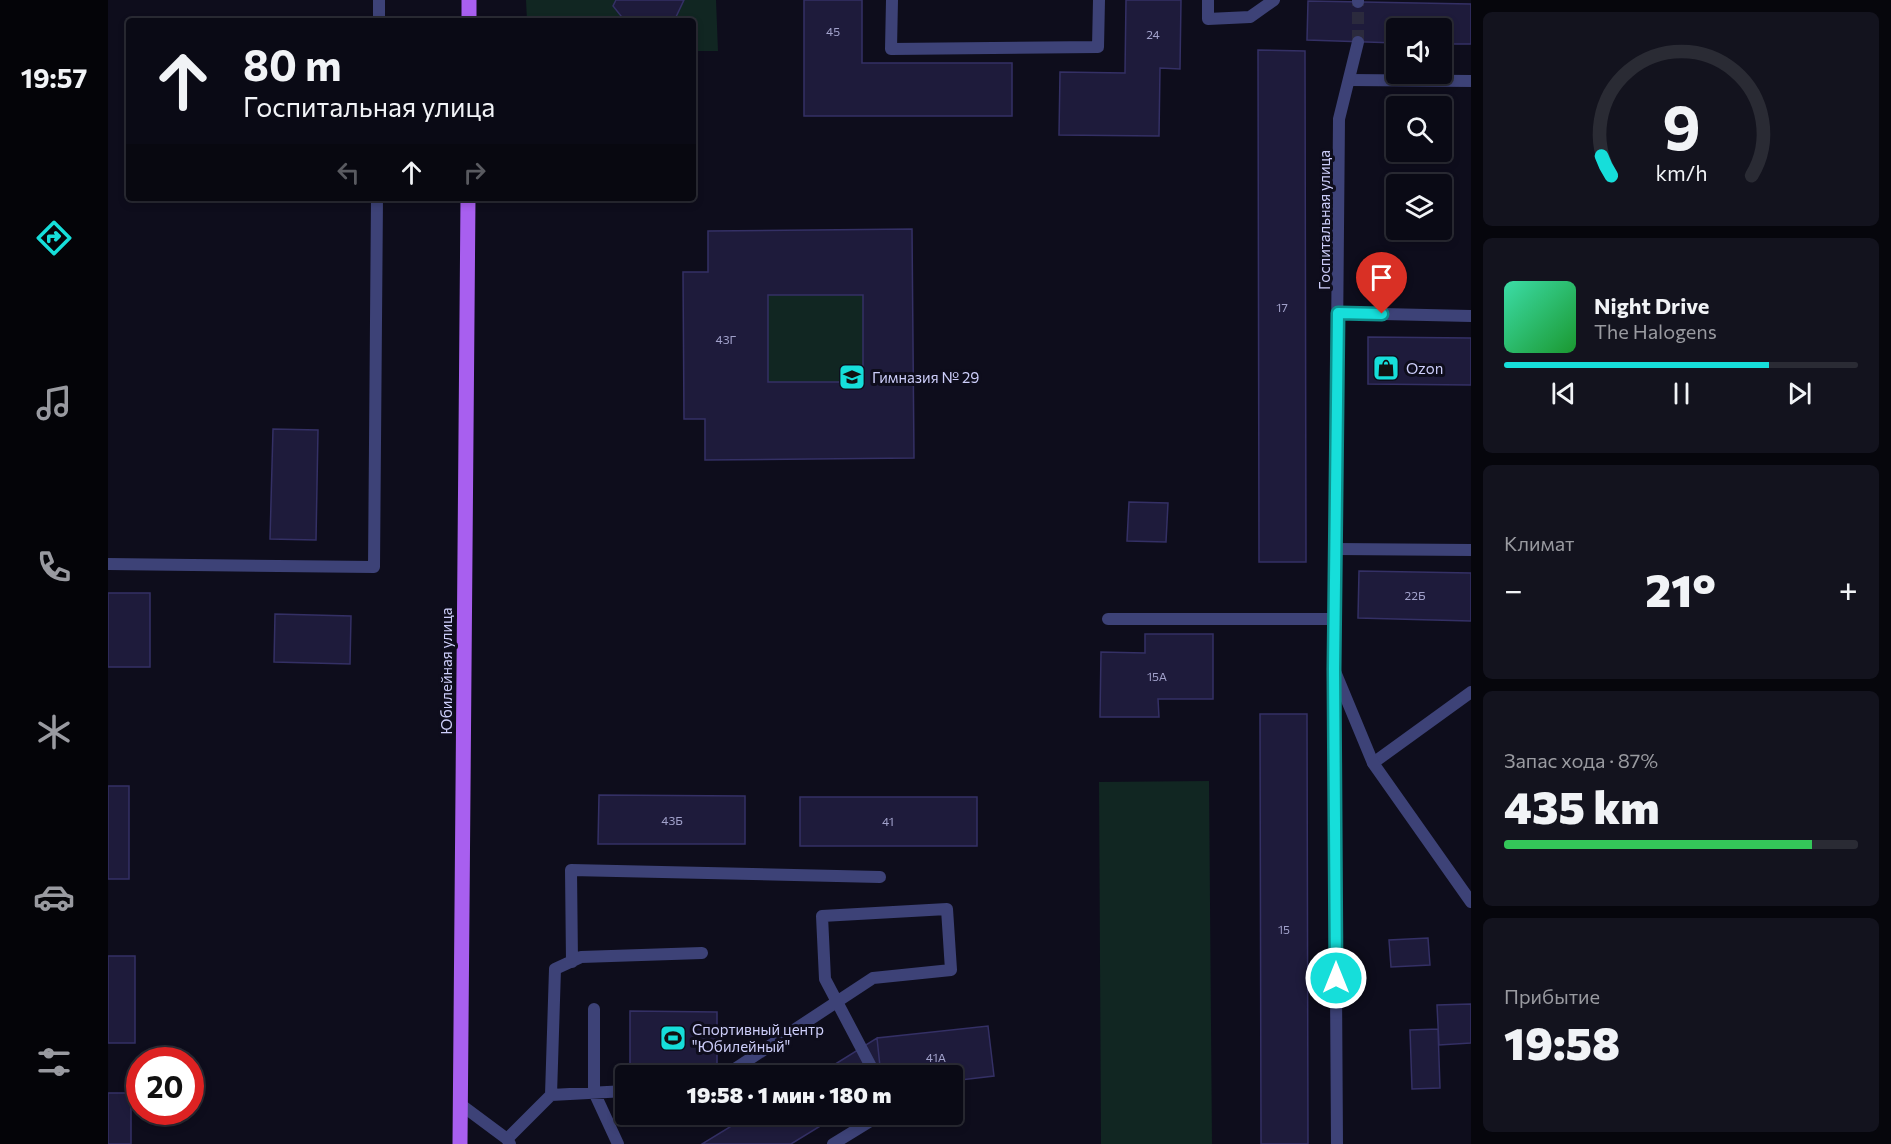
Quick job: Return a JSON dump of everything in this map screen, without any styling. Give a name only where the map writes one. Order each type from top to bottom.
[{"type":"main road","points":[[469,0],[469,18]]},
{"type":"main road","name":"Юбилейная улица","points":[[460,1144],[468,201]]},
{"type":"street","points":[[379,0],[379,18]]},
{"type":"street","points":[[892,0],[891,49],[1098,46],[1099,0]]},
{"type":"street","points":[[1208,0],[1208,19],[1250,17],[1274,0]]},
{"type":"street","name":"Госпитальная улица","points":[[1358,42],[1339,118],[1334,669],[1373,763],[1471,902]]},
{"type":"street","points":[[1349,80],[1471,81]]},
{"type":"street","points":[[108,564],[374,567],[377,201]]},
{"type":"street","points":[[1338,313],[1471,316]]},
{"type":"street","points":[[1336,549],[1471,550]]},
{"type":"street","points":[[1108,619],[1336,619]]},
{"type":"street","points":[[1334,669],[1337,1144]]},
{"type":"street","points":[[1373,763],[1471,692]]},
{"type":"street","points":[[572,962],[571,870],[880,877]]},
{"type":"street","points":[[740,1065],[835,1001],[873,978],[951,970],[947,909],[822,916],[825,979],[835,1001],[870,1065]]},
{"type":"street","points":[[460,1104],[508,1141],[551,1095],[555,969],[581,957],[702,953]]},
{"type":"street","points":[[594,1010],[594,1092],[618,1144]]},
{"type":"street","points":[[551,1095],[615,1091]]},
{"type":"street","points":[[833,1144],[864,1125]]},
{"type":"green space","points":[[526,0],[716,0],[718,51],[696,51],[696,18],[527,18]]},
{"type":"green space","points":[[768,295],[863,295],[863,382],[768,382]]},
{"type":"green space","points":[[1209,781],[1212,1144],[1101,1144],[1099,782]]},
{"type":"building","points":[[616,0],[684,0],[675,18],[623,18],[613,6]]},
{"type":"building","points":[[804,0],[862,0],[862,63],[1012,63],[1012,116],[804,116]]},
{"type":"building","points":[[1126,0],[1181,0],[1180,69],[1160,68],[1159,136],[1059,135],[1060,72],[1125,73]]},
{"type":"building","points":[[1308,1],[1471,4],[1471,44],[1452,44],[1452,18],[1386,18],[1386,43],[1307,40]]},
{"type":"building","points":[[1258,50],[1305,51],[1306,562],[1259,562]]},
{"type":"building","name":"Гимназия № 29","points":[[912,229],[914,458],[705,460],[705,419],[684,419],[683,272],[708,272],[708,231]],"holes":[[[768,295],[863,295],[863,382],[768,382]]]},
{"type":"building","points":[[1368,337],[1471,338],[1471,385],[1368,384]]},
{"type":"building","points":[[273,429],[318,430],[316,540],[270,539]]},
{"type":"building","points":[[1129,502],[1168,503],[1166,542],[1127,541]]},
{"type":"building","points":[[1359,571],[1471,573],[1471,621],[1358,618]]},
{"type":"building","points":[[108,593],[150,593],[150,667],[108,667]]},
{"type":"building","points":[[275,614],[351,616],[350,664],[274,662]]},
{"type":"building","points":[[1145,634],[1213,634],[1213,699],[1158,699],[1159,717],[1100,717],[1101,652],[1145,653]]},
{"type":"building","points":[[1260,714],[1307,714],[1308,1144],[1261,1144]]},
{"type":"building","points":[[108,786],[129,786],[129,879],[108,879]]},
{"type":"building","points":[[599,795],[745,796],[745,844],[598,844]]},
{"type":"building","points":[[800,797],[977,797],[977,846],[800,846]]},
{"type":"building","points":[[1428,938],[1430,965],[1391,967],[1389,940]]},
{"type":"building","points":[[108,956],[135,956],[135,1043],[108,1043]]},
{"type":"building","points":[[1471,1004],[1471,1043],[1439,1045],[1437,1005]]},
{"type":"building","name":"Спортивный центр \"Юбилейный\"","points":[[630,1011],[717,1012],[717,1064],[630,1064]]},
{"type":"building","points":[[988,1026],[994,1076],[963,1080],[963,1065],[880,1065],[877,1038]]},
{"type":"building","points":[[1438,1029],[1440,1088],[1412,1089],[1410,1030]]},
{"type":"building","points":[[877,1038],[880,1065],[834,1065]]},
{"type":"building","points":[[108,1093],[126,1093],[126,1125],[131,1125],[131,1144],[108,1144]]},
{"type":"building","points":[[733,1125],[822,1125],[791,1144],[702,1144]]},
{"type":"tunnel","points":[[1358,2],[1358,42]]},
{"type":"place","name":"Ozon","points":[[1386,368]]},
{"type":"place","name":"Гимназия № 29","points":[[852,377]]},
{"type":"place","name":"Спортивный центр \"Юбилейный\"","points":[[673,1038]]},
{"type":"route","points":[[1336,978],[1334,669],[1338,313],[1382,314]]}]
